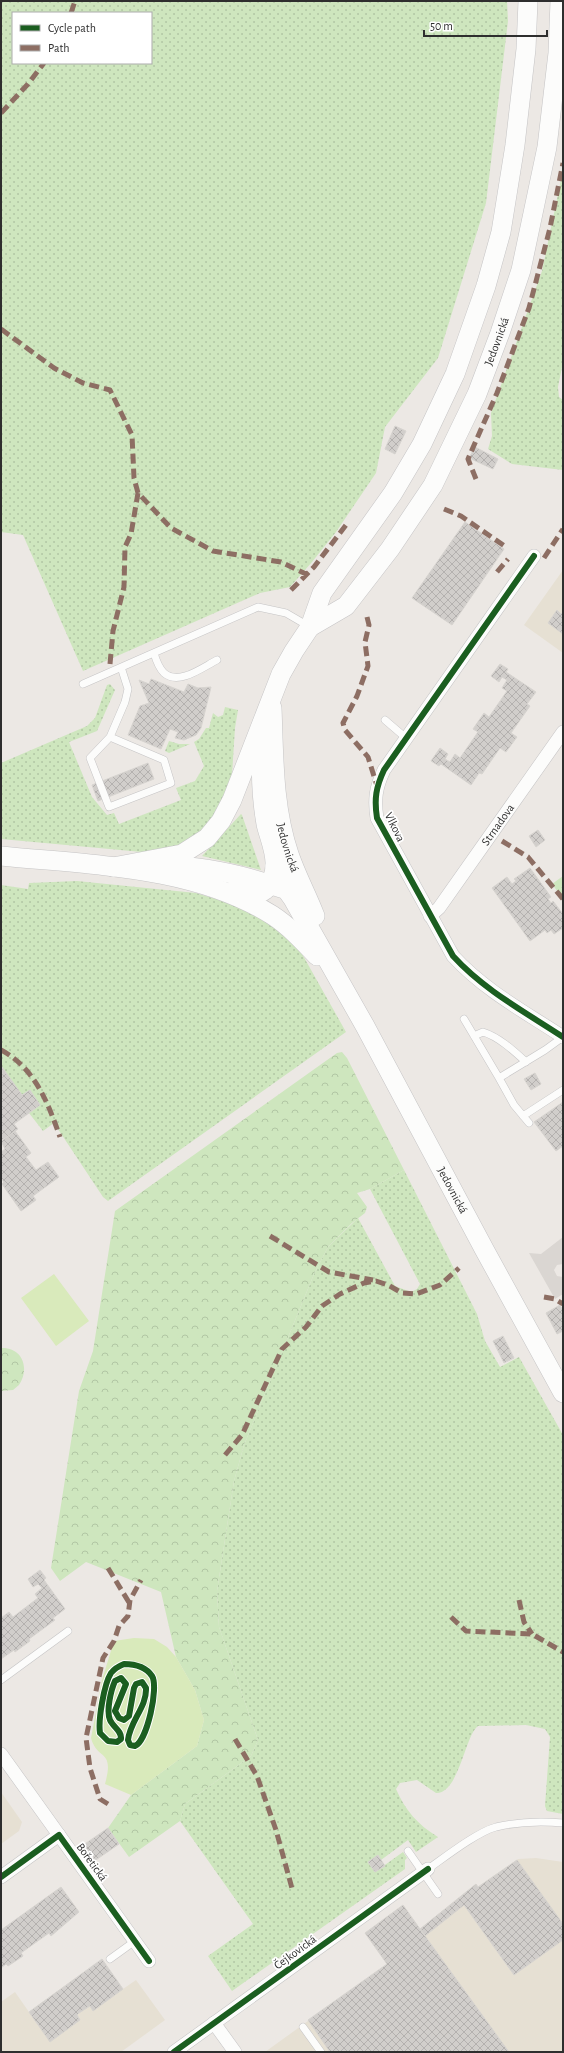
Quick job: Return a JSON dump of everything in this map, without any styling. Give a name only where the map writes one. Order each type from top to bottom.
[{"type":"main road","name":"Jedovnická","points":[[113,867],[182,854],[207,838],[221,821],[232,800],[281,674],[310,627],[322,593],[393,493],[422,444],[458,367],[486,286],[501,232],[516,138],[526,49],[528,1]]},
{"type":"main road","name":"Jedovnická","points":[[310,627],[346,606],[390,549],[433,485],[477,394],[500,333],[521,270],[547,146],[558,53],[560,1]]},
{"type":"main road","name":"Jedovnická","points":[[272,699],[264,734],[260,770],[264,813],[275,866],[280,878],[365,1026],[563,1393]]},
{"type":"main road","name":"Jedovnická","points":[[272,699],[276,794],[283,835],[293,865],[313,910],[343,988]]},
{"type":"main road","points":[[1,856],[113,867],[171,877],[221,890],[256,894],[265,890],[270,884]]},
{"type":"main road","points":[[113,867],[186,865],[237,874],[282,888],[289,893]]},
{"type":"main road","name":"Jedovnická","points":[[270,884],[275,866]]},
{"type":"main road","points":[[221,890],[263,910],[301,938],[343,988]]},
{"type":"street","name":"Vlkova","points":[[534,556],[384,770],[377,786],[374,803],[377,818],[453,956],[466,970],[493,992],[563,1037]]},
{"type":"street","name":"Strnadova","points":[[430,916],[439,908],[563,732]]},
{"type":"street","name":"Bořetická","points":[[1,1754],[149,1961]]},
{"type":"street","points":[[1,1877],[59,1835]]},
{"type":"street","name":"Čejkovická","points":[[174,2052],[426,1871]]},
{"type":"street","points":[[214,2023],[235,2052]]},
{"type":"lane","points":[[83,684],[258,607],[286,613],[310,627]]},
{"type":"lane","points":[[154,653],[164,673],[176,678],[186,676],[218,660]]},
{"type":"lane","points":[[110,737],[164,760],[171,783],[109,806],[90,758],[110,737],[128,693],[121,667]]},
{"type":"lane","points":[[385,720],[406,738]]},
{"type":"lane","points":[[464,1019],[499,1078],[529,1123]]},
{"type":"lane","points":[[474,1036],[483,1032],[490,1034],[512,1049],[526,1062]]},
{"type":"lane","points":[[499,1078],[563,1037]]},
{"type":"lane","points":[[523,1116],[563,1090]]},
{"type":"lane","points":[[1,1680],[68,1631]]},
{"type":"lane","points":[[426,1871],[452,1852],[495,1828],[514,1824],[563,1823]]},
{"type":"lane","points":[[408,1851],[426,1871],[438,1894]]},
{"type":"lane","points":[[110,1959],[135,1941]]},
{"type":"lane","points":[[303,2027],[321,2052]]},
{"type":"shaded area","points":[[563,570],[563,653],[524,625]]},
{"type":"shaded area","points":[[563,1237],[563,1264],[557,1265],[554,1270],[557,1276],[563,1277],[563,1294],[555,1299],[529,1253],[541,1254]]},
{"type":"shaded area","points":[[1,1792],[22,1822],[19,1831],[1,1844]]},
{"type":"shaded area","points":[[536,1858],[563,1862],[563,2052],[265,2052],[387,1964],[365,1933],[403,1905],[420,1929],[476,1884],[478,1887],[518,1859]]},
{"type":"shaded area","points":[[136,1980],[165,2020],[121,2052],[1,2052],[1,2002],[15,1992],[29,2012],[61,1989],[123,1989]]},
{"type":"green space","points":[[1,1],[507,1],[508,21],[486,203],[438,358],[385,427],[376,473],[336,532],[290,587],[260,593],[83,671],[23,535],[1,532]]},
{"type":"green space","points":[[563,170],[563,362],[558,387],[559,397],[563,400],[563,470],[512,464],[488,449],[492,436],[491,413],[542,271]]},
{"type":"green space","points":[[110,684],[115,690],[97,731],[69,742],[92,797],[107,815],[114,813],[119,824],[181,800],[176,788],[195,781],[204,766],[194,742],[199,739],[206,728],[209,728],[213,713],[218,717],[223,715],[225,707],[238,710],[235,728],[232,775],[214,820],[187,843],[151,852],[1,839],[1,763],[87,726],[95,718],[107,685]]},
{"type":"green space","points":[[169,741],[179,744],[190,744],[169,753],[165,751]]},
{"type":"green space","points":[[241,814],[242,815],[261,870],[202,856]]},
{"type":"green space","points":[[563,876],[563,899],[552,884]]},
{"type":"green space","points":[[77,881],[196,893],[236,905],[268,920],[297,945],[346,1032],[108,1201],[103,1197],[54,1123],[43,1131],[29,1113],[40,1105],[30,1091],[22,1095],[1,1068],[1,885],[28,889],[29,883]]},
{"type":"green space","points":[[342,1052],[347,1058],[404,1170],[370,1189],[357,1193],[367,1207],[365,1213],[352,1223],[328,1247],[314,1274],[244,1445],[234,1481],[217,1591],[219,1627],[258,1740],[251,1756],[185,1804],[180,1821],[129,1857],[108,1828],[131,1795],[197,1746],[204,1720],[195,1690],[176,1657],[161,1592],[86,1562],[60,1581],[51,1568],[79,1391],[93,1351],[115,1211],[337,1053]]},
{"type":"green space","points":[[404,1170],[477,1314],[485,1341],[500,1367],[519,1357],[563,1435],[563,1814],[547,1811],[545,1806],[550,1737],[545,1729],[526,1725],[478,1726],[469,1740],[456,1775],[444,1791],[436,1793],[417,1780],[400,1783],[396,1789],[408,1810],[418,1822],[438,1837],[416,1852],[408,1840],[381,1860],[368,1862],[375,1872],[403,1852],[407,1858],[405,1860],[405,1869],[232,1991],[208,1956],[253,1924],[180,1821],[185,1804],[251,1756],[258,1740],[219,1627],[217,1591],[234,1481],[244,1445],[314,1274],[328,1247],[358,1218],[395,1286],[411,1292],[417,1289],[420,1284],[370,1189]]},
{"type":"green space","points":[[54,1274],[89,1321],[56,1346],[21,1298]]},
{"type":"green space","points":[[1,1348],[15,1351],[22,1360],[24,1366],[22,1379],[19,1385],[13,1390],[1,1391]]},
{"type":"green space","points":[[134,1638],[154,1639],[167,1647],[176,1657],[195,1690],[204,1720],[197,1746],[131,1795],[105,1784],[108,1773],[107,1760],[97,1750],[91,1738],[102,1680],[114,1641]]},
{"type":"building","points":[[395,426],[406,431],[395,454],[385,449]]},
{"type":"building","points":[[475,447],[498,459],[493,469],[469,458]]},
{"type":"building","points":[[465,522],[504,549],[452,625],[412,598]]},
{"type":"building","points":[[557,610],[561,614],[563,612],[563,634],[548,623]]},
{"type":"building","points":[[500,664],[508,669],[506,672],[536,692],[527,704],[530,706],[511,733],[517,737],[506,752],[500,748],[482,774],[479,773],[471,785],[441,764],[439,766],[431,761],[440,748],[448,754],[445,759],[450,762],[455,754],[460,758],[478,732],[473,729],[484,713],[489,717],[507,691],[502,688],[507,680],[502,677],[499,682],[491,676]]},
{"type":"building","points":[[151,679],[184,692],[188,684],[198,688],[211,687],[201,728],[196,735],[184,740],[175,738],[178,732],[170,729],[161,749],[128,735],[140,706],[149,703],[139,680],[149,684]]},
{"type":"building","points":[[148,763],[154,779],[98,801],[92,785]]},
{"type":"building","points":[[538,830],[545,840],[536,847],[529,836]]},
{"type":"building","points":[[530,868],[551,897],[548,899],[551,903],[553,901],[563,914],[563,928],[554,934],[551,930],[547,933],[545,930],[530,941],[492,888],[507,877],[512,884],[516,881],[514,879]]},
{"type":"building","points":[[2,1067],[22,1095],[30,1090],[40,1105],[14,1124],[18,1129],[3,1140],[1,1138]]},
{"type":"building","points":[[535,1073],[541,1084],[531,1090],[524,1079]]},
{"type":"building","points":[[563,1102],[563,1146],[556,1151],[534,1122]]},
{"type":"building","points":[[15,1131],[31,1153],[26,1157],[36,1170],[48,1162],[59,1177],[33,1196],[36,1200],[21,1211],[2,1184],[4,1182],[1,1178],[1,1152],[5,1149],[1,1141]]},
{"type":"building","points":[[560,1305],[563,1311],[563,1331],[557,1334],[546,1313]]},
{"type":"building","points":[[503,1336],[514,1358],[504,1363],[493,1341]]},
{"type":"building","points":[[40,1570],[46,1578],[44,1580],[65,1609],[53,1618],[55,1620],[29,1639],[30,1641],[15,1652],[14,1650],[1,1659],[1,1618],[9,1612],[13,1617],[38,1598],[35,1594],[42,1588],[38,1584],[33,1587],[28,1579]]},
{"type":"building","points":[[108,1828],[119,1844],[90,1864],[79,1848]]},
{"type":"building","points":[[378,1855],[385,1866],[375,1872],[368,1862]]},
{"type":"building","points":[[517,1860],[563,1924],[563,1940],[514,1975],[464,1905],[425,1936],[420,1929],[476,1884],[478,1887]]},
{"type":"building","points":[[61,1887],[79,1912],[51,1936],[49,1933],[21,1953],[23,1956],[8,1966],[6,1964],[1,1968],[1,1930]]},
{"type":"building","points":[[403,1905],[509,2052],[330,2052],[308,2020],[387,1964],[365,1933]]},
{"type":"building","points":[[102,1959],[123,1989],[93,2011],[90,2006],[79,2013],[77,2015],[80,2020],[50,2042],[29,2012]]},
{"type":"marked path","points":[[71,12],[75,1]]},
{"type":"marked path","points":[[1,113],[28,84],[43,64]]},
{"type":"marked path","points":[[476,479],[468,459],[497,393],[529,308],[550,228],[563,163]]},
{"type":"marked path","points":[[1,329],[54,368],[83,383],[110,390],[132,435],[134,478],[138,493],[171,528],[213,551],[281,562],[306,574]]},
{"type":"marked path","points":[[110,664],[113,631],[124,587],[125,547],[131,534],[138,493]]},
{"type":"marked path","points":[[444,509],[461,516],[506,547]]},
{"type":"marked path","points":[[291,590],[314,567],[346,525]]},
{"type":"marked path","points":[[544,558],[563,529]]},
{"type":"marked path","points":[[497,572],[508,559]]},
{"type":"marked path","points":[[367,617],[369,625],[365,642],[368,666],[357,696],[343,723],[345,730],[368,757],[377,786]]},
{"type":"marked path","points":[[502,841],[528,857],[563,899]]},
{"type":"marked path","points":[[1,1050],[23,1066],[31,1076],[45,1099],[60,1137]]},
{"type":"marked path","points":[[270,1236],[329,1272],[373,1280]]},
{"type":"marked path","points":[[225,1455],[242,1435],[282,1349],[306,1327],[322,1306],[340,1294],[364,1283],[376,1281],[388,1285],[402,1293],[416,1294],[440,1285],[459,1268]]},
{"type":"marked path","points":[[544,1297],[555,1299],[563,1304]]},
{"type":"marked path","points":[[108,1568],[130,1604]]},
{"type":"marked path","points":[[108,1804],[100,1799],[90,1768],[86,1738],[103,1658],[114,1641],[119,1626],[128,1616],[130,1600],[141,1580]]},
{"type":"marked path","points":[[519,1600],[524,1622],[532,1634]]},
{"type":"marked path","points":[[451,1617],[466,1631],[532,1634],[563,1652]]},
{"type":"marked path","points":[[235,1739],[257,1776],[276,1830],[293,1892]]},
{"type":"cycle path","points":[[534,556],[384,770],[377,788],[376,805],[377,818],[453,956],[491,990],[563,1037]]},
{"type":"cycle path","points":[[124,1664],[136,1665],[143,1668],[152,1676],[154,1682],[151,1713],[144,1734],[135,1746],[130,1745],[128,1740],[129,1733],[146,1695],[146,1688],[142,1682],[136,1684],[134,1688],[129,1716],[124,1720],[119,1718],[115,1711],[126,1684],[121,1678],[115,1681],[110,1700],[109,1716],[111,1722],[119,1731],[121,1739],[117,1742],[108,1741],[100,1733],[102,1702],[108,1678],[114,1670],[124,1664]]},
{"type":"cycle path","points":[[1,1877],[59,1835],[149,1961]]},
{"type":"cycle path","points":[[174,2052],[428,1869]]}]
